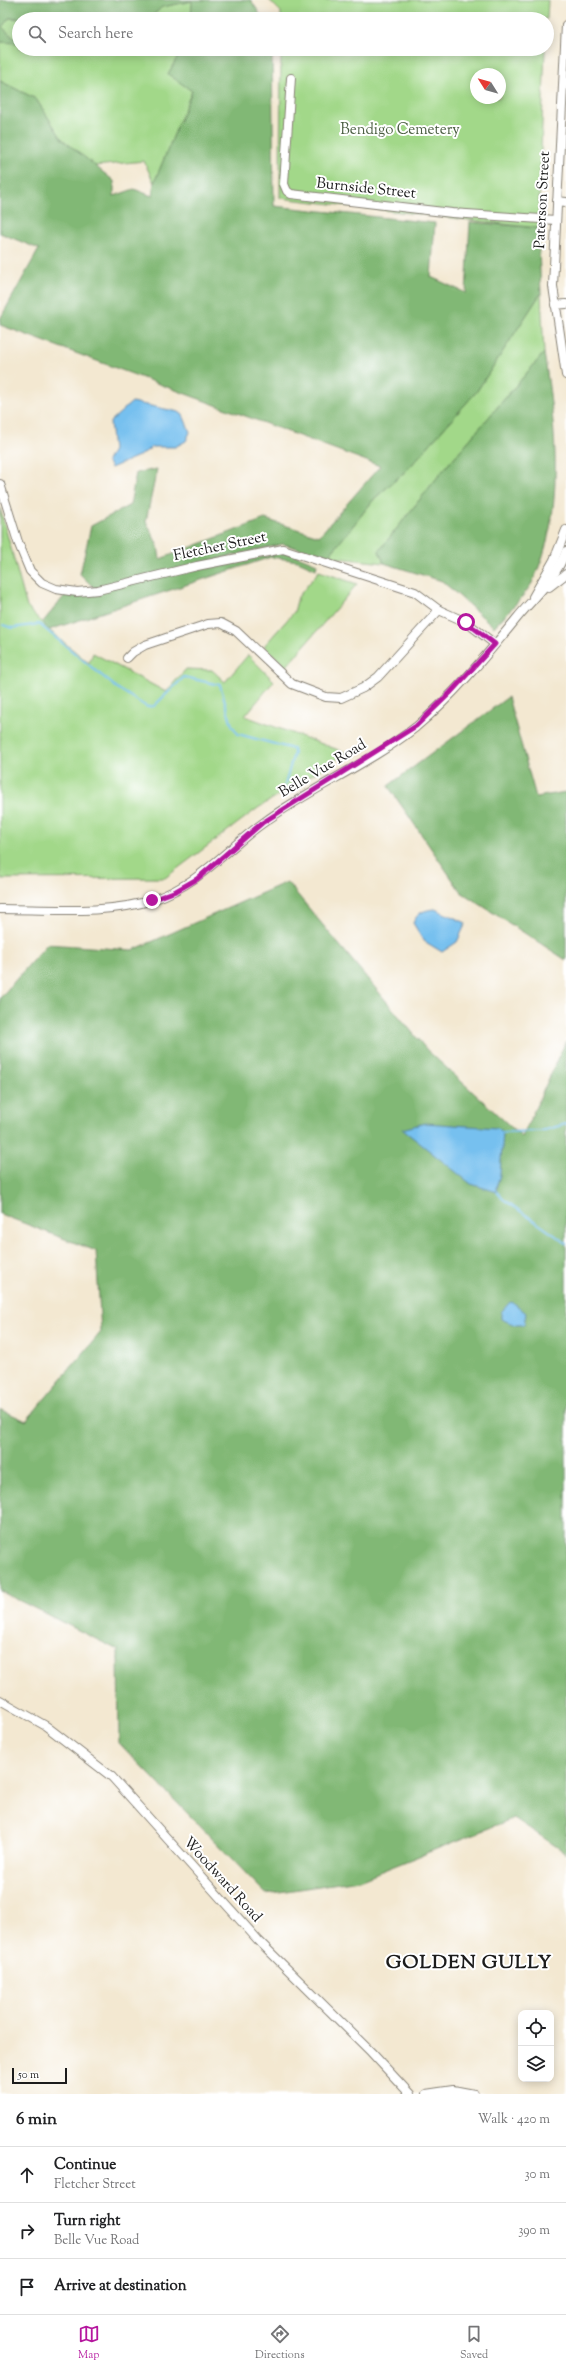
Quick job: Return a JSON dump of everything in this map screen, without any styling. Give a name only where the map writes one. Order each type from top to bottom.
[{"type":"street","name":"Paterson Street","points":[[566,25],[556,220],[555,305],[566,375]]},
{"type":"street","name":"Burnside Street","points":[[291,78],[284,184],[287,191],[291,194],[452,212],[556,220]]},
{"type":"street","points":[[557,201],[566,202]]},
{"type":"street","points":[[555,305],[566,304]]},
{"type":"street","name":"Fletcher Street","points":[[0,484],[18,542],[30,571],[42,583],[56,589],[77,592],[98,590],[197,566],[284,549],[415,592],[439,610],[466,622],[495,644]]},
{"type":"street","points":[[562,557],[566,530]]},
{"type":"street","name":"Belle Vue Road","points":[[531,601],[542,592],[562,557]]},
{"type":"street","name":"Belle Vue Road","points":[[0,909],[94,908],[122,906],[152,900],[176,891],[197,879],[262,823],[416,726],[450,693],[495,644],[531,601],[562,557]]},
{"type":"street","points":[[542,592],[566,574]]},
{"type":"street","points":[[127,658],[133,652],[145,645],[208,624],[221,623],[236,631],[292,684],[326,697],[341,698],[363,688],[378,677],[439,610]]},
{"type":"street","name":"Woodward Road","points":[[0,1700],[46,1726],[112,1777],[258,1940],[371,2052],[410,2094]]},
{"type":"street","points":[[426,2094],[453,2090],[474,2094]]},
{"type":"green space","points":[[0,0],[251,0],[259,12],[191,12],[192,1],[162,7],[157,12],[12,12],[12,18],[9,18],[2,27],[12,36],[12,43],[0,42]]},
{"type":"green space","points":[[269,0],[548,0],[547,12],[281,12]]},
{"type":"green space","points":[[193,1],[192,12],[157,12],[162,7]]},
{"type":"green space","points":[[9,18],[12,18],[12,36],[2,27]]},
{"type":"green space","points":[[0,42],[12,43],[12,56],[178,56],[168,74],[192,91],[154,183],[144,161],[95,166],[62,139],[36,99],[0,81]]},
{"type":"green space","points":[[178,56],[272,56],[274,206],[435,223],[431,277],[466,293],[470,222],[538,228],[541,293],[477,391],[408,469],[375,498],[328,557],[283,544],[94,588],[80,574],[91,526],[130,505],[136,473],[157,469],[146,521],[158,546],[160,559],[265,519],[319,536],[380,466],[0,325],[0,319],[39,249],[0,233],[0,81],[36,99],[62,139],[114,181],[114,196],[134,189],[152,196],[154,183],[192,91],[168,74]]},
{"type":"green space","name":"Bendigo Cemetery","points":[[281,56],[545,56],[538,228],[280,198]]},
{"type":"green space","points":[[541,293],[544,353],[440,474],[379,551],[384,563],[328,557],[375,498],[408,469],[477,391]]},
{"type":"green space","points":[[544,353],[552,411],[555,470],[554,500],[550,528],[543,556],[532,583],[519,600],[494,627],[442,581],[384,563],[379,551],[440,474]]},
{"type":"green space","points":[[0,508],[27,607],[49,630],[89,663],[93,653],[166,692],[186,669],[212,670],[225,682],[248,655],[274,681],[245,716],[347,753],[258,808],[165,878],[0,879]]},
{"type":"green space","points":[[288,552],[317,564],[316,569],[298,561],[271,557],[49,630],[42,623],[66,594]]},
{"type":"green space","points":[[319,571],[357,584],[286,667],[264,646],[294,612],[298,597]]},
{"type":"green space","points":[[508,697],[536,797],[566,792],[566,960],[461,892],[388,786]]},
{"type":"green space","points":[[287,882],[427,1050],[522,1137],[566,1041],[566,1853],[514,1818],[359,1880],[266,1894],[119,1743],[118,1650],[0,1591],[0,1409],[26,1421],[101,1332],[96,1251],[0,1214],[0,998],[47,944],[133,950]]},
{"type":"water","points":[[132,402],[179,412],[183,415],[190,432],[186,441],[175,447],[152,447],[141,455],[111,468],[107,461],[113,450],[110,422]]},
{"type":"water","points":[[435,909],[466,923],[457,942],[442,952],[424,941],[413,923],[417,916],[422,912]]},
{"type":"water","points":[[425,1123],[498,1128],[503,1132],[500,1175],[496,1188],[497,1192],[471,1184],[402,1129]]},
{"type":"water","points":[[510,1302],[514,1303],[526,1313],[524,1325],[515,1325],[501,1319],[501,1312]]},
{"type":"waterway","points":[[3,625],[12,628],[39,624],[117,688],[147,707],[154,706],[184,677],[220,685],[232,725],[238,734],[293,749],[294,753],[284,788]]},
{"type":"waterway","points":[[503,1132],[541,1131],[566,1124]]},
{"type":"waterway","points":[[497,1192],[503,1199],[566,1243]]},
{"type":"district","name":"GOLDEN GULLY","points":[[469,1963]]},
{"type":"route","points":[[152,900],[176,891],[197,879],[262,823],[390,744],[416,726],[450,693],[495,644],[466,622]]}]
